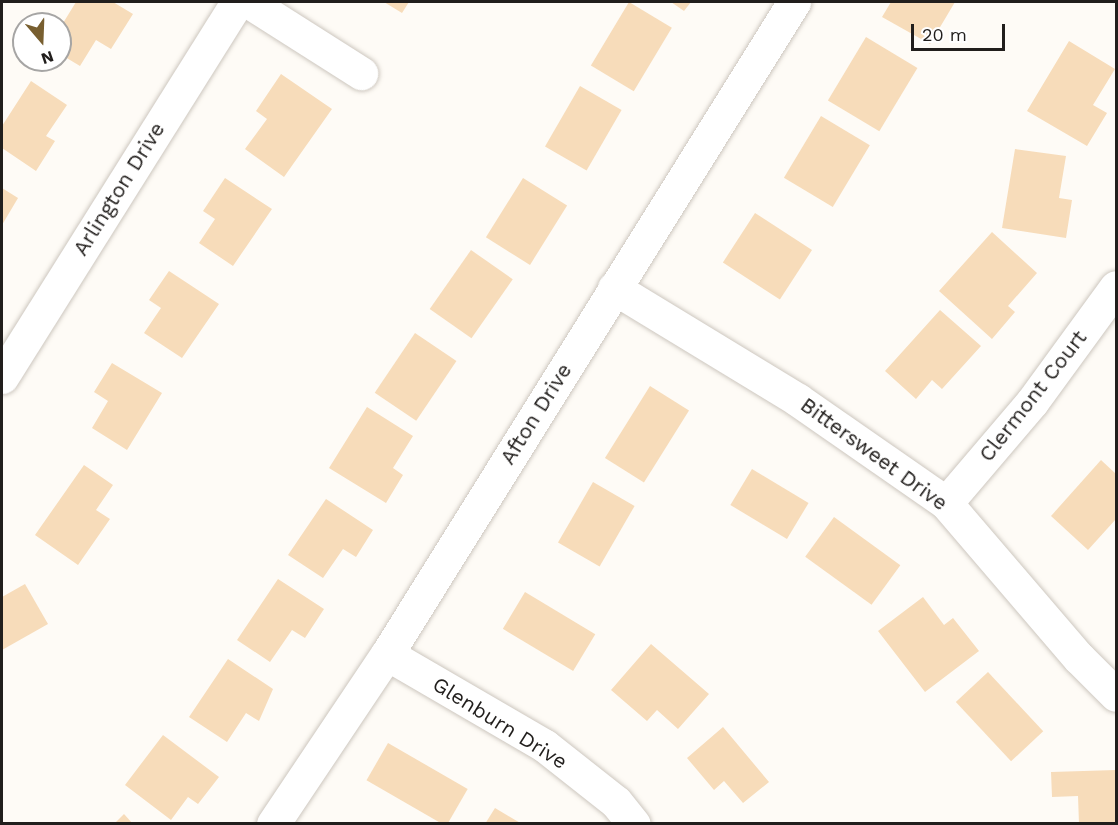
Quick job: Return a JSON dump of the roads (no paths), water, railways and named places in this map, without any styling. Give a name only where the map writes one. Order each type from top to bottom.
[{"type":"street","name":"Arlington Drive","points":[[2,377],[237,2]]},
{"type":"street","points":[[249,2],[361,73]]},
{"type":"street","name":"Afton Drive","points":[[273,824],[387,654],[794,2]]},
{"type":"street","name":"Clermont Court","points":[[946,503],[1032,402],[1116,287]]},
{"type":"street","name":"Bittersweet Drive","points":[[614,288],[798,400],[946,503],[1079,658],[1116,695]]},
{"type":"street","name":"Glenburn Drive","points":[[387,654],[545,746],[616,802],[634,824]]}]
